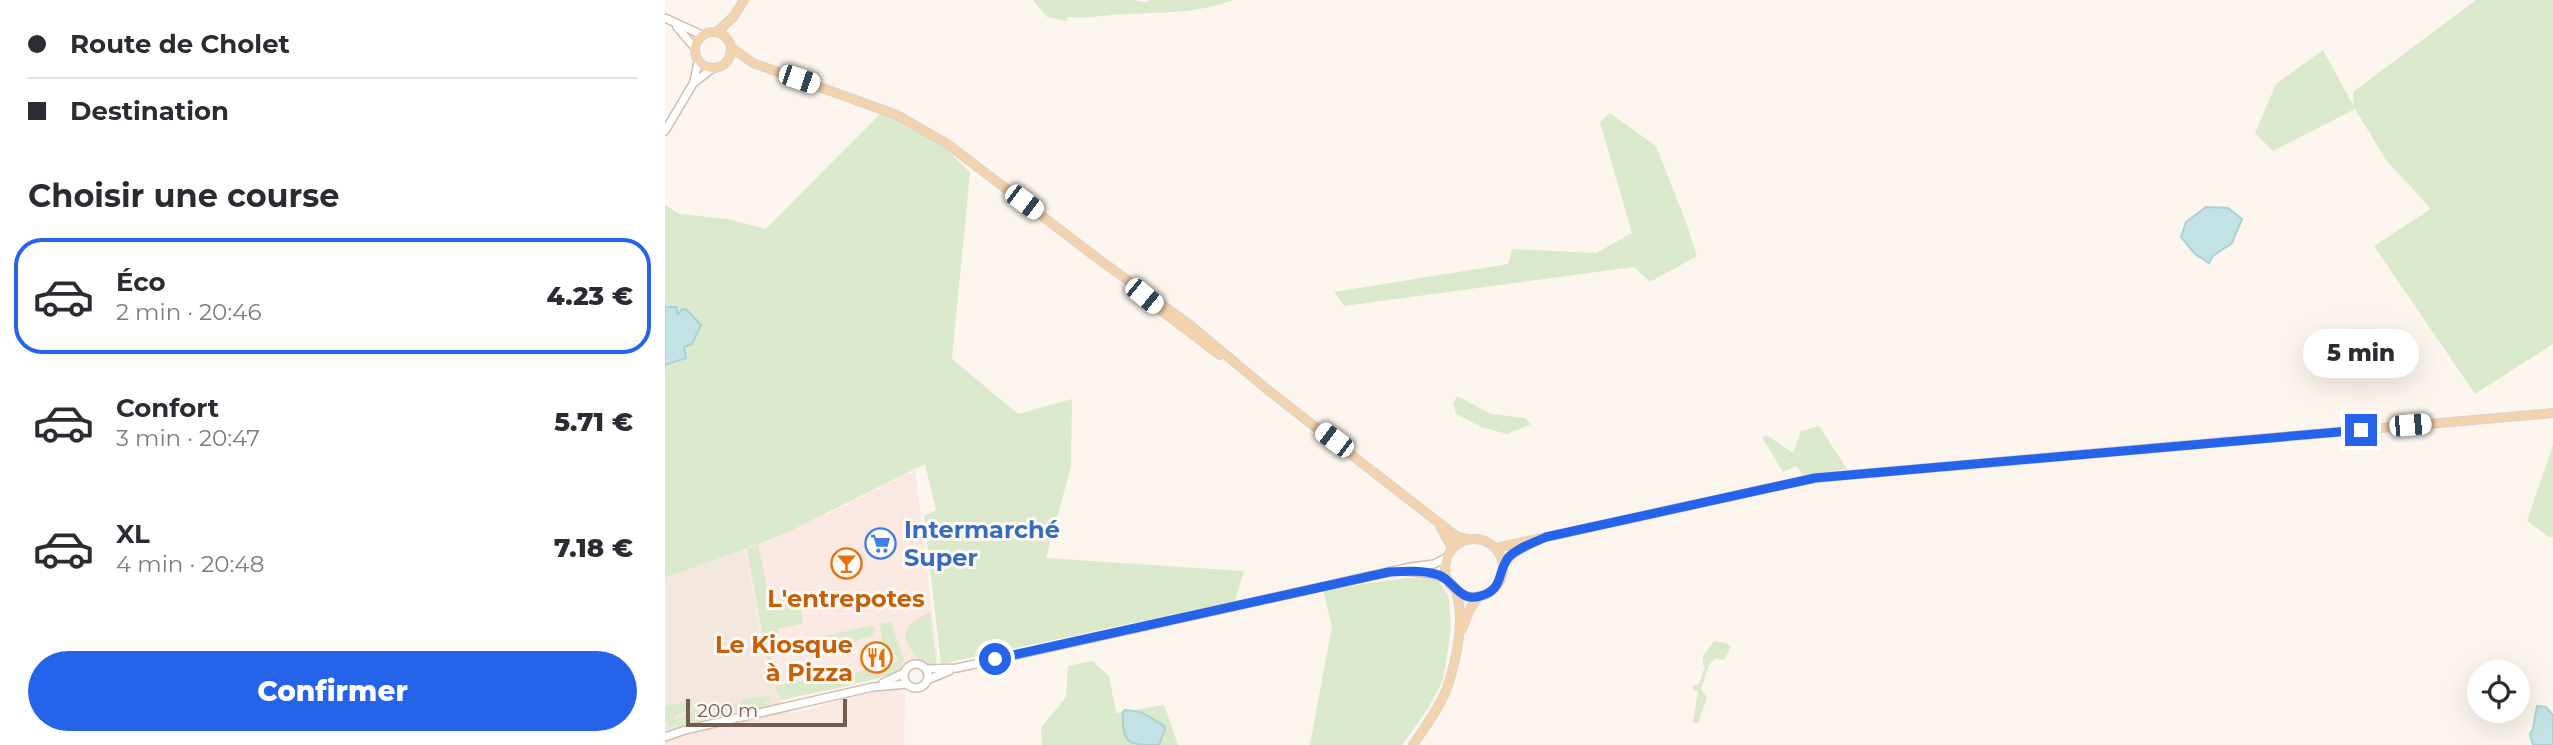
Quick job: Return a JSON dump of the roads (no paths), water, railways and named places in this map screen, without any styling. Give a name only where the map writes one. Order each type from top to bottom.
[{"type":"main road","points":[[665,18],[702,35],[717,32],[734,16],[744,0]]},
{"type":"main road","points":[[726,63],[731,55],[734,16]]},
{"type":"main road","points":[[665,131],[694,82],[698,61],[695,48],[674,24]]},
{"type":"main road","points":[[717,32],[754,63]]},
{"type":"main road","points":[[695,48],[702,35]]},
{"type":"main road","points":[[698,61],[713,68]]},
{"type":"main road","points":[[694,82],[713,68],[726,63],[754,63],[870,103],[921,127],[964,155],[1130,282],[1194,336],[1247,373],[1456,536],[1483,540],[1496,548],[1503,574],[1494,589],[1469,597],[1456,591]]},
{"type":"main road","points":[[1496,548],[1815,478],[2553,412]]},
{"type":"main road","points":[[1438,522],[1453,548]]},
{"type":"main road","points":[[1503,566],[1511,555],[1546,537]]},
{"type":"main road","points":[[1458,639],[1460,606],[1456,591],[1447,579],[1445,566],[1446,558],[1453,548],[1467,539]]},
{"type":"main road","points":[[665,737],[685,730],[873,687],[907,684],[920,687],[927,680],[957,668],[1346,581],[1434,564],[1446,558]]},
{"type":"main road","points":[[1389,572],[1421,572],[1447,579]]},
{"type":"main road","points":[[1413,745],[1447,689],[1458,639],[1470,608],[1479,596]]},
{"type":"main road","points":[[873,687],[904,673],[908,666],[915,664],[926,669],[957,668]]},
{"type":"main road","points":[[926,669],[927,680]]},
{"type":"main road","points":[[904,673],[907,684]]},
{"type":"main road","points":[[665,730],[685,730]]},
{"type":"water","points":[[2206,207],[2228,208],[2242,219],[2232,243],[2213,256],[2209,263],[2195,254],[2181,237],[2186,222]]},
{"type":"water","points":[[665,307],[676,307],[678,314],[683,309],[687,310],[701,325],[692,344],[684,347],[686,358],[665,365]]},
{"type":"water","points":[[2537,706],[2546,707],[2553,715],[2553,745],[2533,745],[2530,734]]},
{"type":"water","points":[[1125,710],[1141,712],[1164,726],[1159,745],[1129,741],[1124,731]]},
{"type":"place","name":"Intermarché Super","points":[[881,543]]},
{"type":"place","name":"L'entrepotes","points":[[846,564]]},
{"type":"place","name":"Le Kiosque à Pizza","points":[[876,658]]}]
